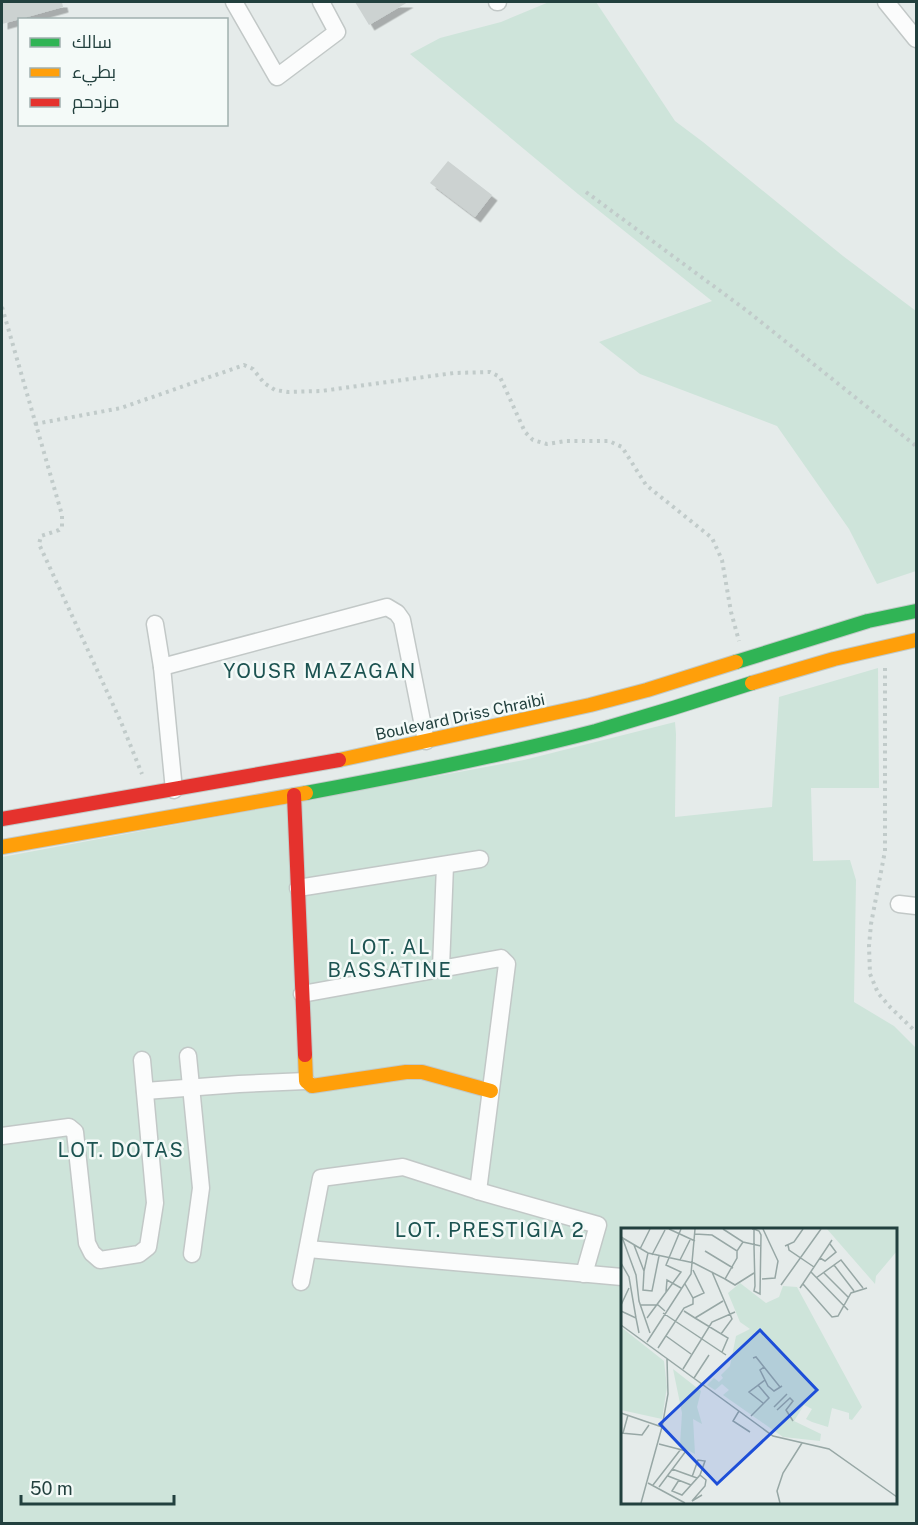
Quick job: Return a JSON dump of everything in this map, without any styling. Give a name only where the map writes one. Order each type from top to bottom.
[{"type":"main road","name":"Boulevard Driss Chraibi","points":[[2,819],[325,763],[590,705],[647,690],[868,621],[916,611]]},
{"type":"main road","points":[[2,847],[294,795],[498,753],[596,730],[750,683],[885,646],[916,640]]},
{"type":"main road","points":[[647,690],[653,713]]},
{"type":"main road","points":[[590,705],[596,730]]},
{"type":"main road","points":[[294,795],[306,1081],[312,1086],[406,1072],[422,1072],[491,1091]]},
{"type":"street","points":[[234,2],[277,77],[337,32],[321,2]]},
{"type":"street","points":[[886,2],[916,39]]},
{"type":"street","points":[[162,667],[387,607],[397,613],[402,620],[426,741]]},
{"type":"street","points":[[155,624],[162,667],[174,790]]},
{"type":"street","points":[[298,888],[480,859]]},
{"type":"street","points":[[441,968],[445,865]]},
{"type":"street","points":[[899,904],[916,906]]},
{"type":"street","points":[[302,994],[501,958],[507,964],[478,1191]]},
{"type":"street","points":[[188,1056],[201,1188],[192,1254]]},
{"type":"street","points":[[2,1136],[69,1127],[75,1132],[87,1243],[92,1253],[100,1260],[139,1254],[148,1247],[156,1203],[142,1060]]},
{"type":"street","points":[[145,1091],[306,1081]]},
{"type":"street","points":[[301,1282],[321,1178],[404,1167],[598,1225],[584,1274]]},
{"type":"street","points":[[308,1249],[621,1277]]},
{"type":"path","points":[[586,192],[746,310],[916,446]]},
{"type":"path","points":[[2,308],[63,522],[59,530],[40,536],[39,544],[121,722],[150,795]]},
{"type":"path","points":[[35,424],[121,408],[244,365],[253,369],[264,382],[275,390],[288,392],[321,391],[454,374],[490,372],[500,377],[525,432],[532,440],[547,444],[566,441],[609,441],[622,447],[646,485],[712,538],[722,560],[731,612],[744,659]]},
{"type":"path","points":[[885,646],[885,851],[871,924],[870,974],[878,993],[916,1032]]},
{"type":"green space","points":[[549,2],[596,2],[675,121],[843,256],[916,311],[916,571],[877,584],[849,529],[777,426],[640,374],[599,342],[712,301],[578,194],[410,54],[440,38],[501,22]]},
{"type":"green space","points":[[878,668],[879,788],[811,788],[813,861],[850,860],[856,880],[854,1002],[894,1026],[916,1048],[916,1523],[2,1524],[2,857],[524,760],[675,722],[675,817],[772,807],[779,697]]},
{"type":"building","points":[[2,2],[62,2],[63,7],[2,24]]},
{"type":"building","points":[[355,2],[408,2],[369,25]]},
{"type":"building","points":[[448,161],[492,195],[475,217],[430,183]]},
{"type":"traffic: fast","points":[[736,662],[868,621],[916,611]]},
{"type":"traffic: fast","points":[[306,793],[451,765],[560,740],[635,720],[752,683]]},
{"type":"traffic: slow","points":[[752,683],[834,659],[916,640]]},
{"type":"traffic: slow","points":[[339,760],[590,705],[736,662]]},
{"type":"traffic: slow","points":[[2,847],[306,793]]},
{"type":"traffic: slow","points":[[305,1055],[306,1081],[312,1086],[406,1072],[422,1072],[491,1091]]},
{"type":"traffic: jam","points":[[2,819],[339,760]]},
{"type":"traffic: jam","points":[[294,795],[305,1055]]},
{"type":"district","name":"YOUSR MAZAGAN","points":[[320,671]]},
{"type":"district","name":"LOT. AL BASSATINE","points":[[390,958]]},
{"type":"district","name":"LOT. DOTAS","points":[[121,1150]]},
{"type":"district","name":"LOT. PRESTIGIA 2","points":[[490,1230]]}]
